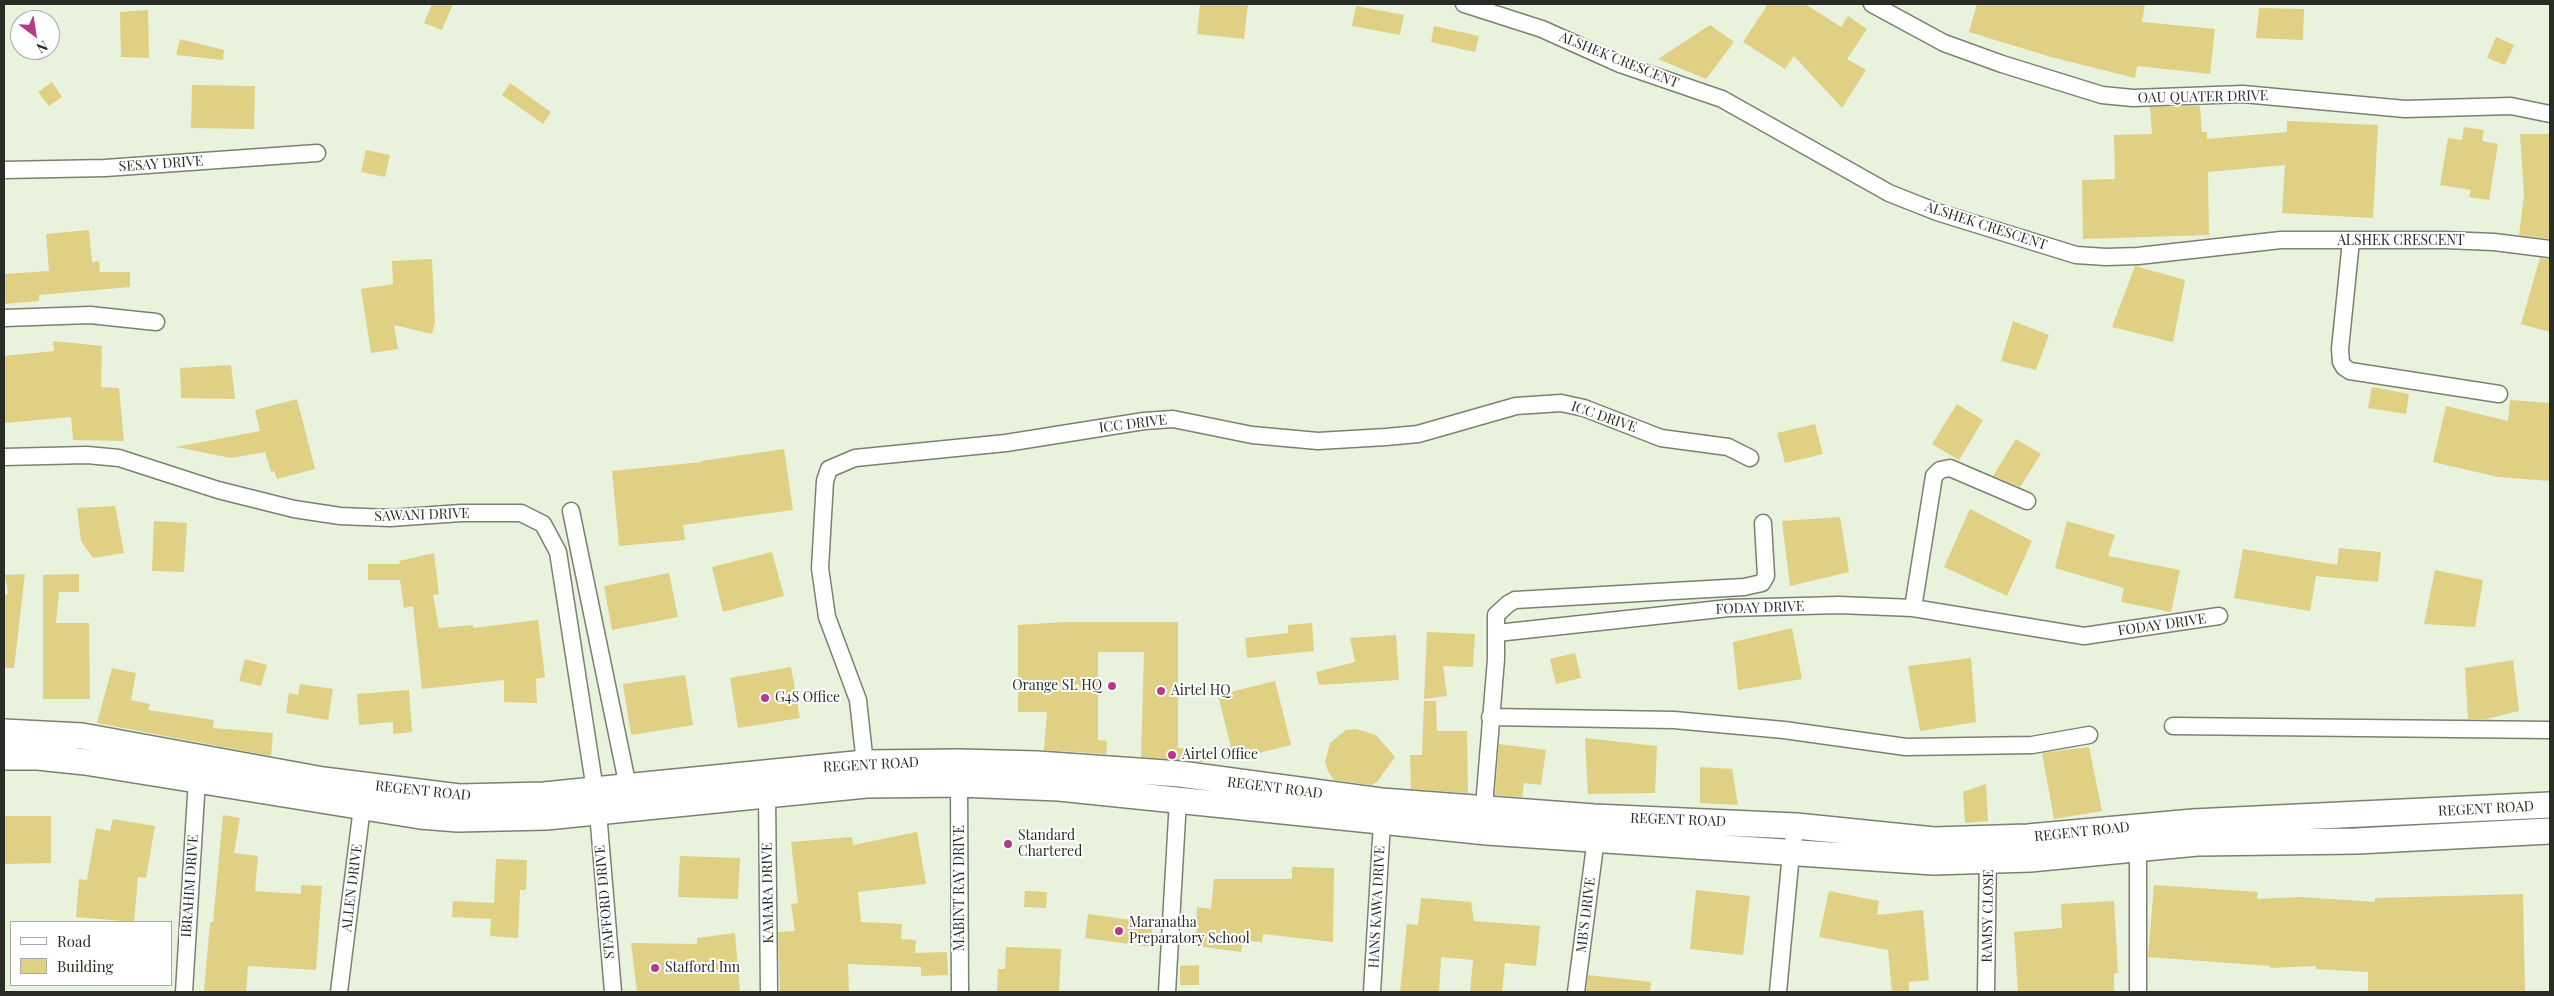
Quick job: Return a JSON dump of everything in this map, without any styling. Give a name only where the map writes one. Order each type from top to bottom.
[{"type":"main road","name":"REGENT ROAD","points":[[4,732],[82,736],[323,780],[364,796],[458,819],[499,820],[596,801],[767,795],[866,774],[959,784],[1060,777],[1180,774],[1381,801],[1596,838],[1933,862],[1988,850],[2185,822],[2550,805]]},
{"type":"main road","name":"REGENT ROAD","points":[[4,757],[38,757],[85,762],[197,779],[364,796]]},
{"type":"main road","name":"REGENT ROAD","points":[[596,801],[628,787],[866,774],[960,762],[1060,777],[1178,800],[1382,822],[1594,817],[1796,826],[1914,838],[1988,850],[2084,855],[2197,843],[2379,840],[2550,831]]},
{"type":"main road","points":[[2379,840],[2380,814]]},
{"type":"main road","points":[[2291,841],[2292,817]]},
{"type":"street","name":"ALSHEK CRESCENT","points":[[1464,4],[1542,29],[1620,64],[1722,99],[1889,193],[1937,212],[2076,255],[2106,258],[2138,256],[2281,240],[2445,240],[2494,242],[2550,249]]},
{"type":"street","name":"OAU QUATER DRIVE","points":[[1872,4],[1944,43],[2002,64],[2102,95],[2134,98],[2243,94],[2405,109],[2512,106],[2550,114]]},
{"type":"street","name":"SESAY DRIVE","points":[[4,170],[104,168],[317,153]]},
{"type":"street","points":[[2351,241],[2340,349],[2341,362],[2344,367],[2350,371],[2499,394]]},
{"type":"street","points":[[4,318],[90,315],[156,322]]},
{"type":"street","name":"ICC DRIVE","points":[[866,774],[858,700],[827,617],[820,568],[825,480],[829,469],[855,458],[1006,443],[1144,420],[1173,419],[1252,435],[1318,441],[1386,437],[1418,434],[1516,406],[1561,402],[1584,408],[1661,438],[1728,447],[1750,458]]},
{"type":"street","name":"SAWANI DRIVE","points":[[4,456],[87,454],[119,458],[218,490],[294,509],[340,516],[390,518],[461,513],[521,513],[543,524],[558,552],[596,801]]},
{"type":"street","points":[[1913,608],[1934,476],[1940,470],[1950,468],[2028,501]]},
{"type":"street","points":[[571,511],[628,787]]},
{"type":"street","points":[[1483,820],[1497,633],[1496,615],[1515,600],[1744,587],[1762,583],[1766,576],[1763,523]]},
{"type":"street","name":"FODAY DRIVE","points":[[1497,633],[1729,608],[1839,605],[1913,608],[2084,636],[2219,616]]},
{"type":"street","points":[[1490,717],[1674,720],[1784,730],[1906,747],[2032,745],[2089,735]]},
{"type":"street","points":[[2173,726],[2550,730]]},
{"type":"street","name":"IBRAHIM DRIVE","points":[[184,992],[197,779]]},
{"type":"street","name":"MABINT RAY DRIVE","points":[[959,784],[960,992]]},
{"type":"street","name":"KAMARA DRIVE","points":[[767,795],[769,992]]},
{"type":"street","name":"ALLEN DRIVE","points":[[339,992],[364,796]]},
{"type":"street","points":[[1167,992],[1178,800]]},
{"type":"street","name":"STAFFORD DRIVE","points":[[596,801],[613,992]]},
{"type":"street","name":"HANS KAWA DRIVE","points":[[1372,992],[1382,822]]},
{"type":"street","points":[[1778,992],[1791,853],[1796,826]]},
{"type":"street","name":"MB'S DRIVE","points":[[1576,992],[1596,838]]},
{"type":"street","points":[[2138,848],[2138,992]]},
{"type":"street","name":"RAMSY CLOSE","points":[[1986,992],[1988,850]]},
{"type":"building","points":[[432,4],[453,4],[442,30],[424,23]]},
{"type":"building","points":[[1200,4],[1248,4],[1244,39],[1197,34]]},
{"type":"building","points":[[1768,4],[1805,4],[1841,27],[1848,16],[1867,29],[1847,59],[1866,70],[1842,108],[1794,56],[1785,69],[1743,42]]},
{"type":"building","points":[[1977,4],[2145,4],[2142,22],[2215,29],[2210,74],[2137,66],[2135,78],[2051,57],[1969,32]]},
{"type":"building","points":[[1356,6],[1404,15],[1400,35],[1352,26]]},
{"type":"building","points":[[2259,8],[2304,9],[2303,40],[2256,38]]},
{"type":"building","points":[[148,10],[149,58],[121,57],[120,12]]},
{"type":"building","points":[[1710,25],[1734,42],[1706,79],[1658,59]]},
{"type":"building","points":[[1434,26],[1479,36],[1475,52],[1431,42]]},
{"type":"building","points":[[2496,37],[2514,45],[2505,65],[2487,58]]},
{"type":"building","points":[[180,39],[224,50],[223,60],[176,55]]},
{"type":"building","points":[[52,82],[62,97],[49,106],[38,92]]},
{"type":"building","points":[[510,83],[551,112],[543,124],[502,95]]},
{"type":"building","points":[[192,85],[255,86],[254,129],[191,128]]},
{"type":"building","points":[[2200,106],[2202,132],[2207,132],[2207,139],[2287,132],[2287,121],[2378,125],[2373,218],[2282,213],[2285,165],[2208,172],[2209,235],[2083,239],[2082,180],[2115,179],[2114,135],[2152,134],[2150,107]]},
{"type":"building","points":[[2464,127],[2484,130],[2482,141],[2498,144],[2489,200],[2469,197],[2471,190],[2440,185],[2448,138],[2462,140]]},
{"type":"building","points":[[2520,134],[2550,134],[2550,239],[2519,235],[2524,195]]},
{"type":"building","points":[[366,150],[390,155],[385,177],[361,172]]},
{"type":"building","points":[[89,230],[92,262],[99,261],[100,272],[130,272],[130,287],[39,295],[39,301],[4,304],[4,274],[49,271],[46,234]]},
{"type":"building","points":[[2540,258],[2550,259],[2550,332],[2521,324]]},
{"type":"building","points":[[432,259],[435,322],[432,334],[394,325],[398,349],[371,353],[361,289],[393,284],[392,261]]},
{"type":"building","points":[[2135,266],[2185,280],[2173,342],[2112,327]]},
{"type":"building","points":[[2013,321],[2049,335],[2036,370],[2001,361]]},
{"type":"building","points":[[53,341],[102,346],[101,387],[119,388],[124,441],[73,440],[71,417],[5,423],[4,356],[54,351]]},
{"type":"building","points":[[231,365],[235,399],[181,398],[180,368]]},
{"type":"building","points":[[2372,387],[2409,394],[2406,414],[2368,408]]},
{"type":"building","points":[[297,399],[315,469],[277,479],[274,471],[271,472],[265,452],[231,458],[176,447],[260,431],[255,410]]},
{"type":"building","points":[[2510,400],[2550,403],[2550,481],[2498,477],[2433,462],[2446,406],[2508,421]]},
{"type":"building","points":[[1957,404],[1983,420],[1959,460],[1932,444]]},
{"type":"building","points":[[1815,424],[1823,454],[1785,463],[1777,433]]},
{"type":"building","points":[[2016,439],[2041,454],[2020,487],[1993,476]]},
{"type":"building","points":[[784,449],[793,510],[683,525],[685,540],[619,546],[612,471],[701,462]]},
{"type":"building","points":[[115,506],[124,553],[93,558],[81,541],[77,508]]},
{"type":"building","points":[[1970,509],[2032,541],[2007,596],[1944,567]]},
{"type":"building","points":[[1840,517],[1849,572],[1790,586],[1782,521]]},
{"type":"building","points":[[154,521],[187,523],[184,572],[152,571]]},
{"type":"building","points":[[2067,521],[2115,535],[2108,556],[2180,570],[2171,612],[2121,602],[2124,588],[2055,568]]},
{"type":"building","points":[[2339,548],[2381,552],[2378,582],[2316,576],[2310,611],[2234,598],[2243,549],[2337,565]]},
{"type":"building","points":[[772,552],[784,596],[723,612],[712,567]]},
{"type":"building","points":[[434,553],[439,594],[433,595],[439,628],[473,625],[473,628],[538,620],[545,677],[536,679],[537,703],[504,702],[504,680],[422,689],[413,606],[404,608],[400,580],[368,580],[368,564],[400,564],[399,561]]},
{"type":"building","points":[[2435,570],[2483,580],[2475,627],[2424,624]]},
{"type":"building","points":[[669,573],[678,617],[612,630],[604,586]]},
{"type":"building","points":[[25,574],[14,668],[4,668],[4,595],[8,594],[5,575]]},
{"type":"building","points":[[79,574],[79,592],[59,592],[56,623],[89,623],[90,699],[43,699],[43,575]]},
{"type":"building","points":[[1065,622],[1178,622],[1178,748],[1203,750],[1202,762],[1141,757],[1144,652],[1098,652],[1098,740],[1107,741],[1106,754],[1044,750],[1047,712],[1018,712],[1018,625]]},
{"type":"building","points":[[1312,623],[1314,651],[1247,658],[1245,638],[1288,633],[1288,625]]},
{"type":"building","points":[[1792,628],[1802,679],[1738,690],[1733,642]]},
{"type":"building","points":[[1427,632],[1475,634],[1473,667],[1443,666],[1447,696],[1424,699]]},
{"type":"building","points":[[1396,635],[1399,680],[1319,685],[1316,672],[1355,662],[1350,638]]},
{"type":"building","points":[[1575,653],[1581,678],[1556,684],[1550,659]]},
{"type":"building","points":[[1971,658],[1976,722],[1920,731],[1908,666]]},
{"type":"building","points":[[245,659],[267,665],[261,686],[239,681]]},
{"type":"building","points":[[2513,660],[2519,711],[2486,719],[2468,719],[2465,668]]},
{"type":"building","name":"G4S Office","points":[[791,667],[800,718],[738,728],[730,678]]},
{"type":"building","points":[[112,668],[136,673],[131,700],[150,704],[148,710],[214,720],[213,728],[273,733],[271,756],[97,723]]},
{"type":"building","points":[[685,675],[693,725],[631,735],[623,684]]},
{"type":"building","points":[[1275,681],[1291,745],[1234,759],[1218,695]]},
{"type":"building","points":[[300,684],[333,689],[328,720],[286,713],[289,693],[298,695]]},
{"type":"building","points":[[409,690],[412,732],[393,734],[393,722],[359,725],[357,694]]},
{"type":"building","points":[[1424,701],[1436,701],[1437,731],[1467,731],[1468,793],[1411,789],[1410,755],[1422,755]]},
{"type":"building","points":[[1356,729],[1376,735],[1395,757],[1377,782],[1371,785],[1334,780],[1325,762],[1330,743],[1346,730]]},
{"type":"building","points":[[1585,738],[1657,746],[1655,793],[1588,794]]},
{"type":"building","points":[[1499,744],[1546,750],[1541,785],[1524,783],[1522,797],[1495,795]]},
{"type":"building","points":[[2089,747],[2102,811],[2054,819],[2042,753]]},
{"type":"building","points":[[1700,767],[1732,769],[1738,805],[1700,803]]},
{"type":"building","points":[[1986,784],[1988,821],[1965,823],[1963,792]]},
{"type":"building","points":[[223,815],[240,818],[234,853],[258,856],[255,891],[301,894],[301,885],[322,886],[316,970],[248,966],[246,992],[204,991],[210,922],[213,922]]},
{"type":"building","points":[[4,816],[51,816],[51,863],[4,864]]},
{"type":"building","points":[[113,819],[155,826],[146,878],[138,877],[134,921],[76,917],[79,879],[87,880],[96,828],[110,831]]},
{"type":"building","points":[[917,832],[926,884],[858,892],[861,922],[902,924],[901,939],[916,940],[915,953],[947,952],[948,975],[921,976],[921,967],[848,964],[849,992],[780,992],[778,932],[795,931],[791,904],[798,903],[791,842],[852,837],[853,845]]},
{"type":"building","points":[[680,856],[740,858],[738,899],[678,897]]},
{"type":"building","points":[[496,859],[527,860],[526,890],[520,890],[518,938],[490,936],[491,919],[452,917],[453,901],[494,903]]},
{"type":"building","points":[[1292,867],[1334,868],[1333,942],[1263,934],[1262,942],[1243,941],[1241,952],[1196,946],[1197,907],[1211,909],[1214,879],[1292,879]]},
{"type":"building","points":[[2154,885],[2258,892],[2257,899],[2300,897],[2375,902],[2375,898],[2523,894],[2525,992],[2368,992],[2368,972],[2316,969],[2316,966],[2270,968],[2270,966],[2148,957]]},
{"type":"building","points":[[1696,890],[1750,896],[1743,955],[1690,949]]},
{"type":"building","points":[[1025,891],[1047,892],[1046,908],[1024,907]]},
{"type":"building","points":[[1829,891],[1879,901],[1877,915],[1923,910],[1929,980],[1909,982],[1909,992],[1892,992],[1888,950],[1819,937]]},
{"type":"building","points":[[1421,898],[1471,902],[1474,921],[1540,926],[1536,966],[1505,963],[1502,992],[1470,992],[1473,960],[1441,957],[1439,992],[1400,992],[1407,924],[1418,925]]},
{"type":"building","points":[[2114,901],[2118,973],[2114,973],[2114,992],[2018,992],[2014,932],[2062,928],[2061,904]]},
{"type":"building","name":"Maranatha Preparatory School","points":[[1088,914],[1153,923],[1150,947],[1085,938]]},
{"type":"building","points":[[735,933],[740,992],[637,992],[631,943],[697,944],[697,938]]},
{"type":"building","points":[[1006,947],[1061,949],[1059,992],[997,992],[998,969],[1005,969]]},
{"type":"building","points":[[1199,965],[1199,985],[1180,985],[1180,966]]},
{"type":"building","points":[[1588,975],[1651,982],[1650,992],[1586,992]]},
{"type":"place","name":"Orange SL HQ","points":[[1112,686]]},
{"type":"place","name":"Airtel HQ","points":[[1161,691]]},
{"type":"place","name":"G4S Office","points":[[765,698]]},
{"type":"place","name":"Airtel Office","points":[[1172,755]]},
{"type":"place","name":"Standard Chartered","points":[[1008,844]]},
{"type":"place","name":"Maranatha Preparatory School","points":[[1119,931]]},
{"type":"place","name":"Stafford Inn","points":[[655,968]]}]
